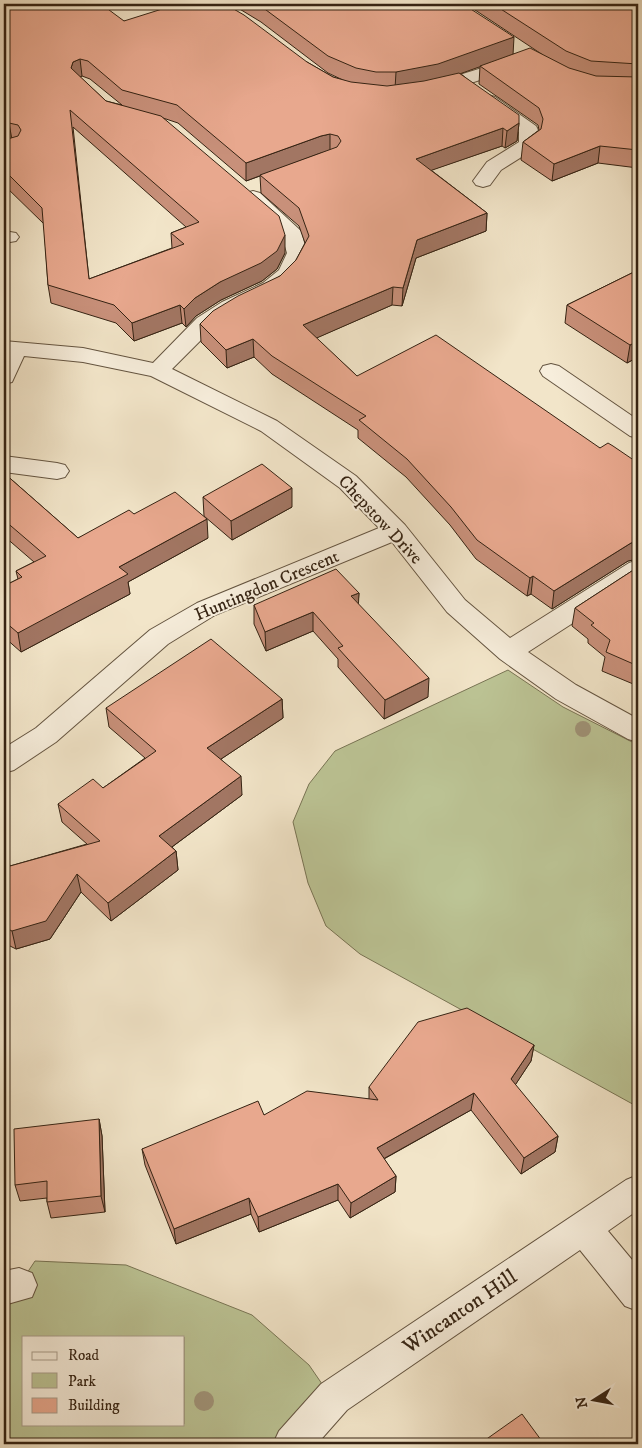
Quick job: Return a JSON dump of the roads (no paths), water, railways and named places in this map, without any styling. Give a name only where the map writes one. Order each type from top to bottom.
[{"type":"street","points":[[411,95],[460,81],[532,56],[516,46]]},
{"type":"street","points":[[460,81],[529,130],[529,144],[494,166],[482,181]]},
{"type":"street","points":[[158,371],[205,323],[230,307],[270,288],[288,273],[298,253],[291,231],[247,185]]},
{"type":"street","points":[[4,377],[10,348]]},
{"type":"street","name":"Chepstow Drive","points":[[10,348],[82,355],[158,371],[269,426],[348,482],[396,531],[456,606],[508,652],[566,692],[638,732]]},
{"type":"street","points":[[551,371],[638,431]]},
{"type":"street","points":[[4,464],[57,471]]},
{"type":"street","name":"Huntingdon Crescent","points":[[4,762],[46,735],[159,637],[198,614],[396,531]]},
{"type":"street","points":[[508,652],[638,569]]},
{"type":"street","name":"Wincanton Hill","points":[[292,1444],[334,1397],[638,1191]]},
{"type":"street","points":[[584,1228],[638,1294]]}]
